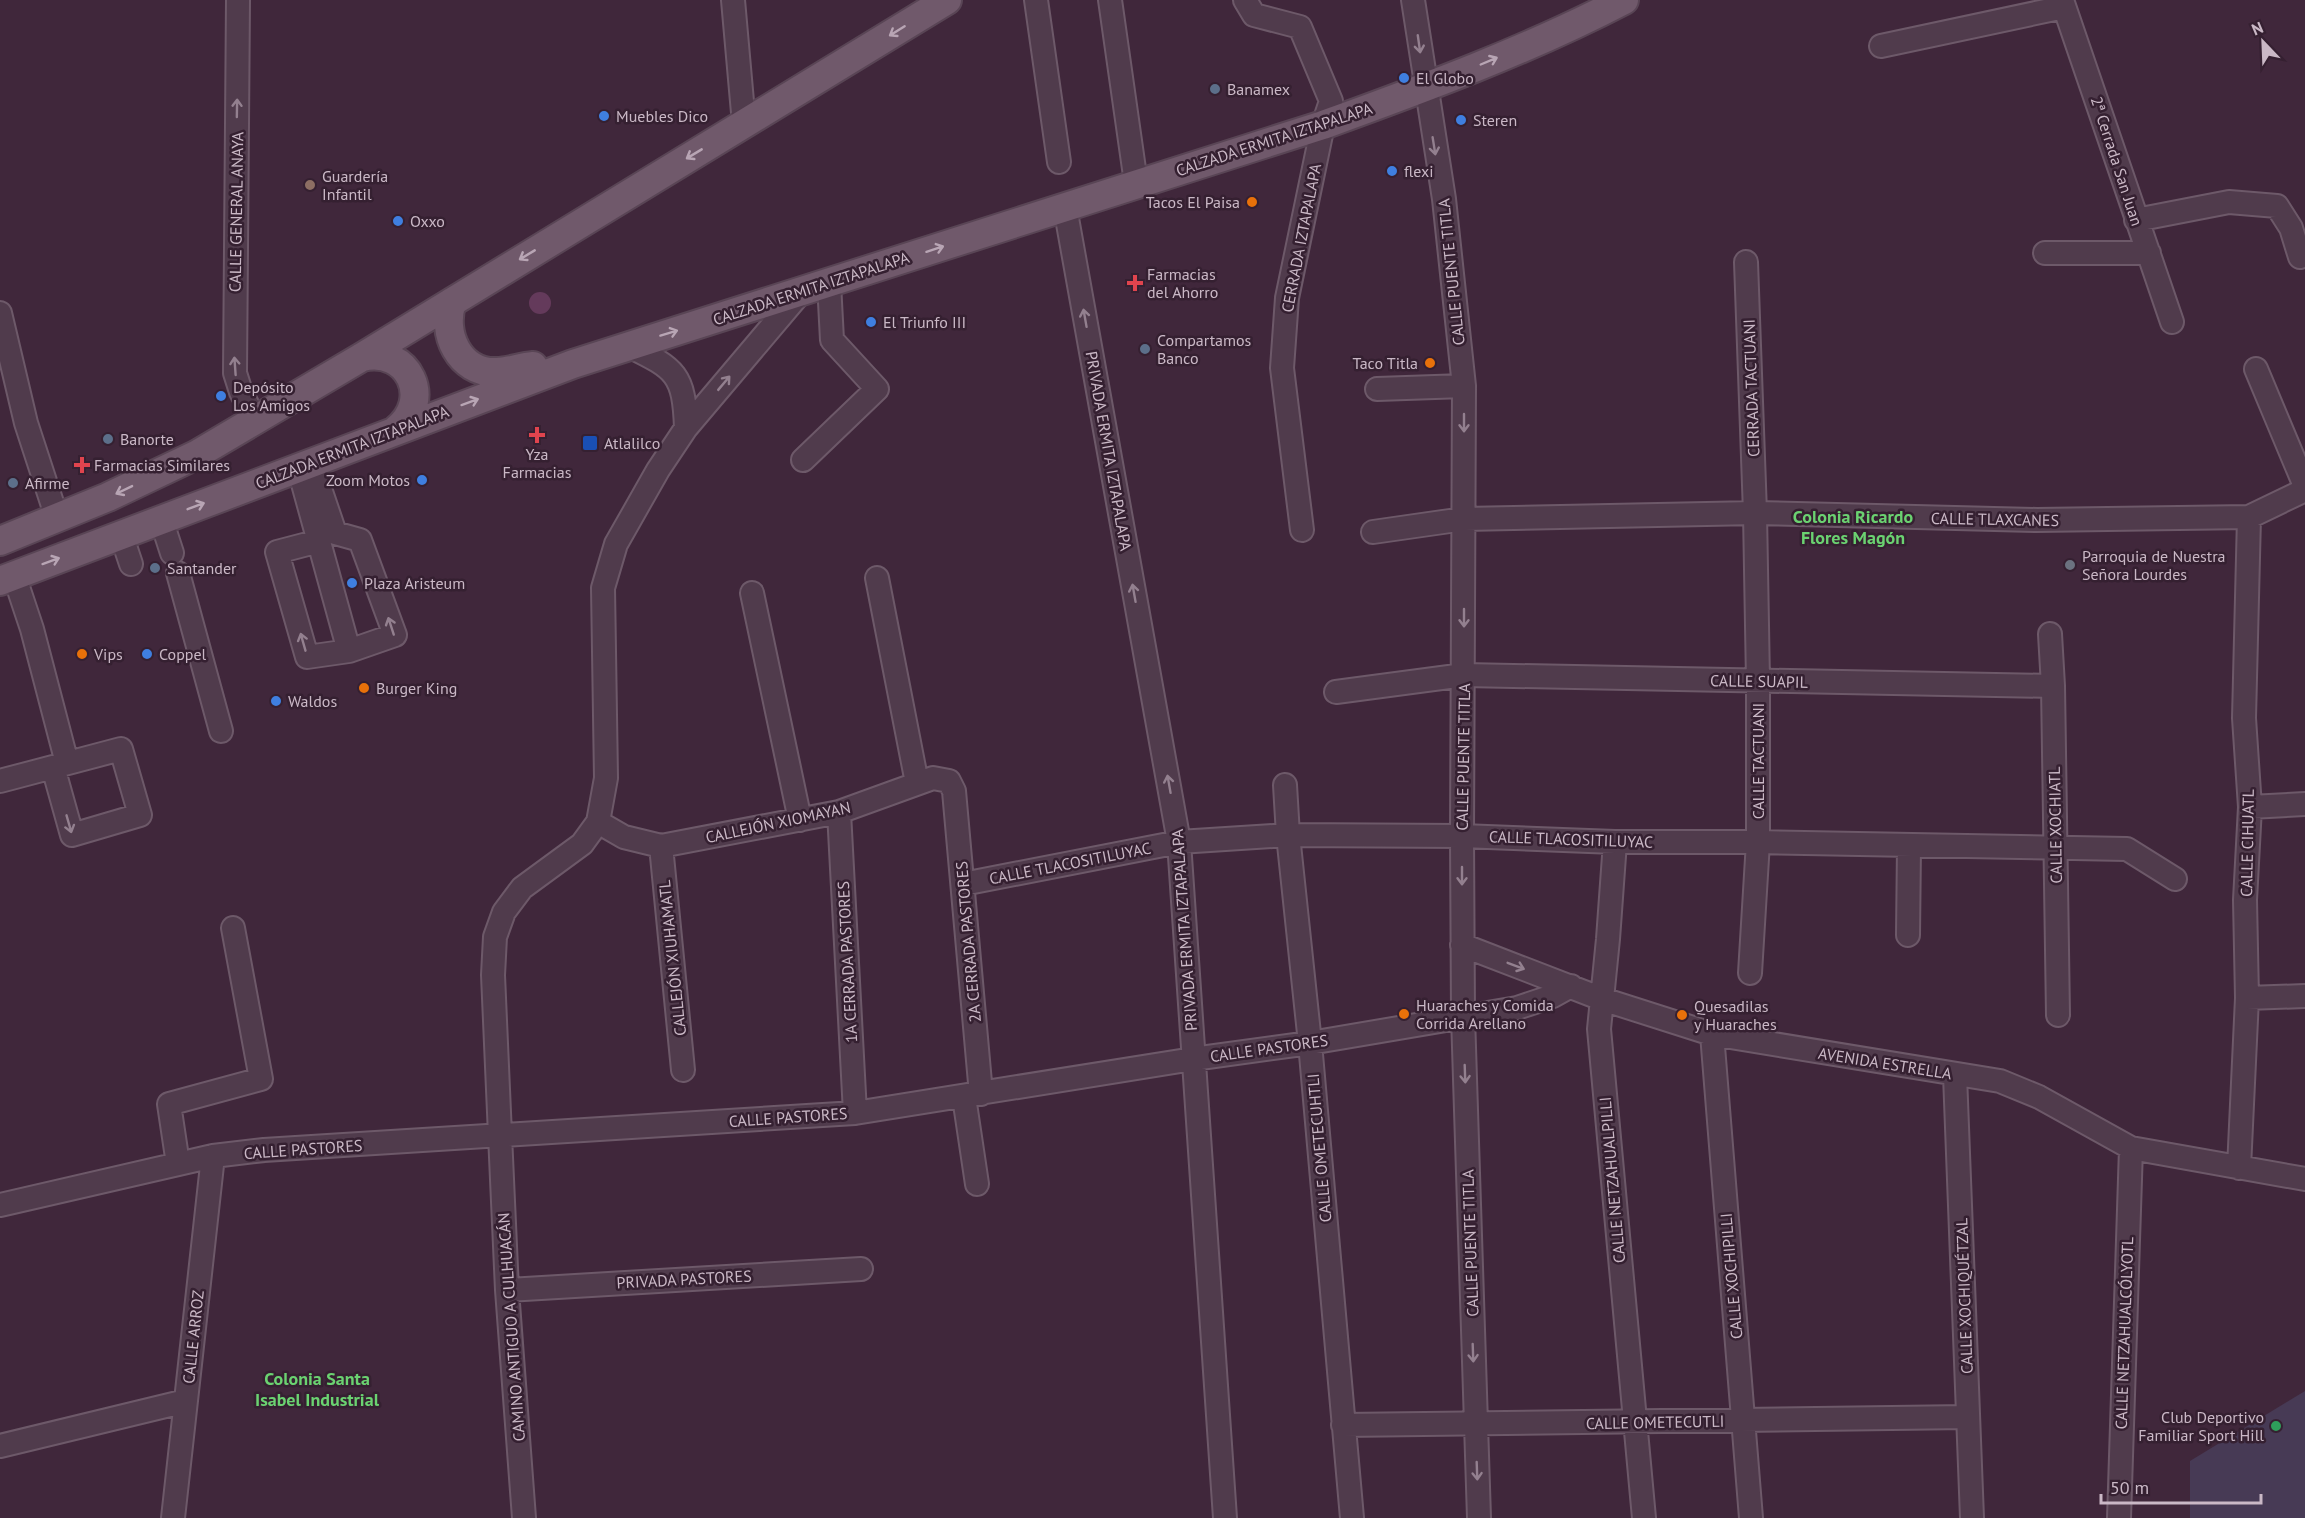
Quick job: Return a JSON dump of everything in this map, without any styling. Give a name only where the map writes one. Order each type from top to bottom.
[{"type":"main road","points":[[0,542],[108,497],[196,455],[362,357],[947,0]]},
{"type":"main road","name":"CALZADA ERMITA IZTAPALAPA","points":[[7,578],[573,364],[1323,125],[1425,88],[1584,21],[1624,0]]},
{"type":"main road","points":[[452,302],[447,322],[452,343],[465,361],[475,367],[497,372],[548,364],[573,364]]},
{"type":"main road","points":[[362,357],[371,355],[390,358],[406,369],[411,378],[414,387],[413,406],[404,424],[396,430]]},
{"type":"street","name":"CALLE GENERAL ANAYA","points":[[238,0],[235,373],[241,392],[255,420]]},
{"type":"street","points":[[733,0],[744,124]]},
{"type":"street","points":[[1036,0],[1059,162]]},
{"type":"street","points":[[1110,0],[1136,183]]},
{"type":"street","name":"CERRADA IZTAPALAPA","points":[[1245,0],[1254,15],[1300,27],[1330,101],[1287,298],[1282,368],[1302,530]]},
{"type":"street","name":"CALLE PUENTE TITLA","points":[[1413,0],[1444,199],[1464,386],[1462,945],[1479,1518]]},
{"type":"street","points":[[1881,46],[2063,3]]},
{"type":"street","name":"2ª Cerrada San Juan","points":[[2063,3],[2172,322]]},
{"type":"street","points":[[2136,220],[2229,202],[2277,206],[2291,228],[2300,256]]},
{"type":"street","name":"PRIVADA ERMITA IZTAPALAPA","points":[[1065,207],[1179,842],[1225,1518]]},
{"type":"street","points":[[2045,253],[2149,253]]},
{"type":"street","name":"CERRADA TACTUANI","points":[[1746,262],[1755,513]]},
{"type":"street","points":[[803,460],[877,389],[832,340],[829,283]]},
{"type":"street","points":[[598,822],[606,778],[603,588],[616,544],[658,470],[686,428],[801,292]]},
{"type":"street","points":[[0,313],[26,423],[57,518]]},
{"type":"street","points":[[629,346],[663,363],[673,373],[681,385],[685,401],[686,428]]},
{"type":"street","points":[[2256,369],[2305,488]]},
{"type":"street","points":[[1377,389],[1464,386]]},
{"type":"street","points":[[304,465],[319,541],[349,651]]},
{"type":"street","points":[[304,465],[335,533],[360,540],[395,635],[349,651],[307,657],[277,552],[319,541]]},
{"type":"street","name":"CALLE TLAXCANES","points":[[1372,532],[1464,519],[1755,513],[2037,520],[2249,517],[2305,488]]},
{"type":"street","name":"CALLE TACTUANI","points":[[1750,974],[1758,842],[1755,513]]},
{"type":"street","name":"CALLE CIHUATL","points":[[2238,1168],[2247,998],[2245,900],[2250,807],[2244,718],[2249,517]]},
{"type":"street","points":[[161,519],[175,563],[198,681],[221,731]]},
{"type":"street","points":[[121,534],[131,564]]},
{"type":"street","points":[[0,781],[60,765],[32,629],[7,578]]},
{"type":"street","points":[[877,578],[916,783]]},
{"type":"street","points":[[752,593],[800,820]]},
{"type":"street","name":"CALLE XOCHIATL","points":[[2050,634],[2053,686],[2058,1016]]},
{"type":"street","name":"CALLE SUAPIL","points":[[1336,692],[1464,675],[2053,686]]},
{"type":"street","name":"CALLEJÓN XIOMAYAN","points":[[598,822],[624,837],[660,846],[838,812],[933,778],[949,782],[954,791]]},
{"type":"street","name":"CALLE OMETECUHTLI","points":[[1286,785],[1288,835],[1310,1043],[1352,1518]]},
{"type":"street","name":"2A CERRADA PASTORES","points":[[954,791],[963,884],[977,1184]]},
{"type":"street","points":[[2250,807],[2305,804]]},
{"type":"street","name":"1A CERRADA PASTORES","points":[[838,812],[855,1113]]},
{"type":"street","name":"CAMINO ANTIGUO A CULHUACÁN","points":[[524,1518],[507,1290],[493,975],[495,937],[504,912],[522,888],[582,844],[598,822]]},
{"type":"street","name":"CALLE TLACOSITILUYAC","points":[[963,884],[1179,842],[1288,835],[1461,836],[1615,842],[1758,842],[2127,849],[2175,879]]},
{"type":"street","name":"CALLE NETZAHUALPILLI","points":[[1615,842],[1599,1029],[1644,1518]]},
{"type":"street","name":"CALLEJÓN XIUHAMATL","points":[[660,846],[683,1070]]},
{"type":"street","points":[[1908,935],[1909,846]]},
{"type":"street","points":[[178,1164],[169,1104],[261,1079],[233,928]]},
{"type":"street","name":"AVENIDA ESTRELLA","points":[[1462,945],[1602,999],[1712,1034],[2001,1081],[2039,1097],[2130,1148],[2305,1179]]},
{"type":"street","name":"CALLE PASTORES","points":[[0,1205],[213,1156],[264,1150],[855,1113],[1193,1059],[1310,1043],[1517,1008],[1554,996],[1571,986]]},
{"type":"street","points":[[2247,998],[2305,996]]},
{"type":"street","name":"CALLE XOCHIPILLI","points":[[1712,1034],[1750,1518]]},
{"type":"street","name":"CALLE XOCHIQUÉTZAL","points":[[1955,1075],[1972,1518]]},
{"type":"street","name":"CALLE NETZAHUALCÓLYOTL","points":[[2119,1518],[2130,1148]]},
{"type":"street","name":"CALLE ARROZ","points":[[173,1518],[213,1156]]},
{"type":"street","name":"PRIVADA PASTORES","points":[[507,1290],[861,1269]]},
{"type":"street","points":[[0,1446],[186,1401]]},
{"type":"street","name":"CALLE OMETECUTLI","points":[[1343,1425],[1967,1417]]},
{"type":"shaded area","points":[[536,292],[544,292],[551,299],[551,307],[544,314],[536,314],[529,307],[529,299]]},
{"type":"shaded area","name":"Club Deportivo Familiar Sport Hill","points":[[2305,1391],[2305,1518],[2190,1518],[2190,1461]]},
{"type":"place","name":"El Globo","points":[[1404,78]]},
{"type":"place","name":"Banamex","points":[[1215,89]]},
{"type":"place","name":"Muebles Dico","points":[[604,116]]},
{"type":"place","name":"Steren","points":[[1461,120]]},
{"type":"place","name":"flexi","points":[[1392,171]]},
{"type":"place","name":"Guardería Infantil","points":[[310,185]]},
{"type":"place","name":"Tacos El Paisa","points":[[1252,202]]},
{"type":"place","name":"Oxxo","points":[[398,221]]},
{"type":"place","name":"Farmacias del Ahorro","points":[[1135,283]]},
{"type":"place","name":"El Triunfo III","points":[[871,322]]},
{"type":"place","name":"Compartamos Banco","points":[[1145,349]]},
{"type":"place","name":"Taco Titla","points":[[1430,363]]},
{"type":"place","name":"Depósito Los Amigos","points":[[221,396]]},
{"type":"place","name":"Yza Farmacias","points":[[537,435]]},
{"type":"place","name":"Banorte","points":[[108,439]]},
{"type":"place","name":"Atlalilco","points":[[590,443]]},
{"type":"place","name":"Farmacias Similares","points":[[82,465]]},
{"type":"place","name":"Zoom Motos","points":[[422,480]]},
{"type":"place","name":"Afirme","points":[[13,483]]},
{"type":"place","name":"Parroquia de Nuestra Señora Lourdes","points":[[2070,565]]},
{"type":"place","name":"Santander","points":[[155,568]]},
{"type":"place","name":"Plaza Aristeum","points":[[352,583]]},
{"type":"place","name":"Vips","points":[[82,654]]},
{"type":"place","name":"Coppel","points":[[147,654]]},
{"type":"place","name":"Burger King","points":[[364,688]]},
{"type":"place","name":"Waldos","points":[[276,701]]},
{"type":"place","name":"Huaraches y Comida Corrida Arellano","points":[[1404,1014]]},
{"type":"place","name":"Quesadilas y Huaraches","points":[[1682,1015]]},
{"type":"place","name":"Club Deportivo Familiar Sport Hill","points":[[2276,1426]]},
{"type":"district","name":"Colonia Ricardo Flores Magón","points":[[1853,526]]},
{"type":"district","name":"Colonia Santa Isabel Industrial","points":[[317,1388]]}]
